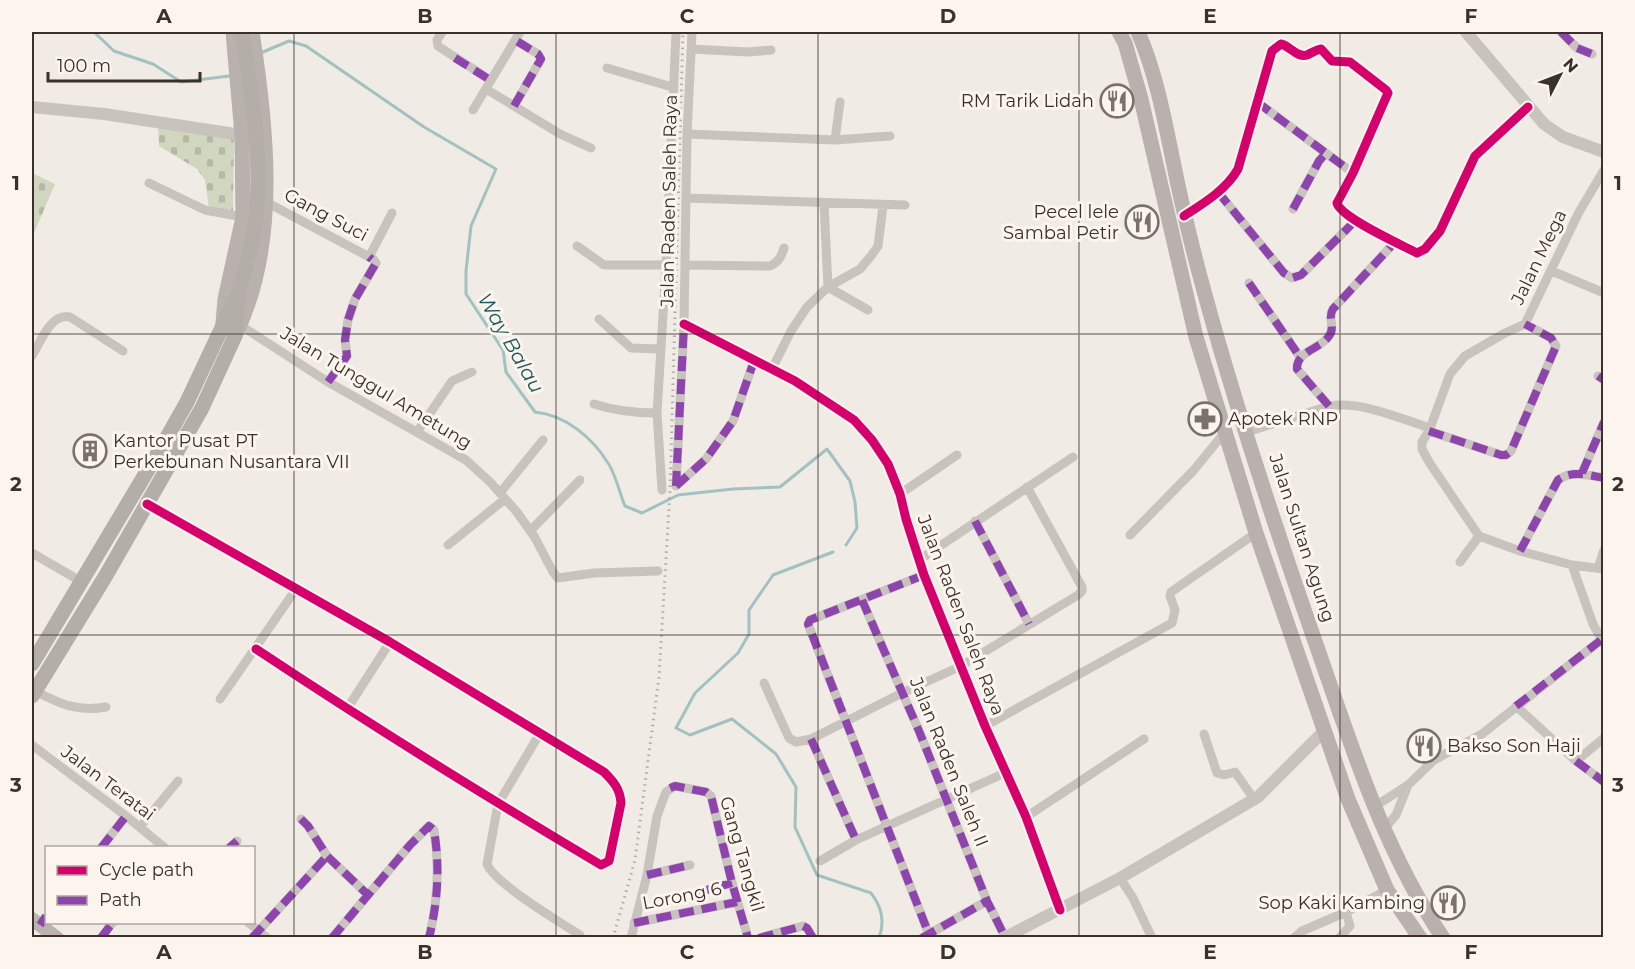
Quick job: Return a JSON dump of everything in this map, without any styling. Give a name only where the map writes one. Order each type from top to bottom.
[{"type":"highway","points":[[33,694],[105,577],[202,408],[232,325],[257,208],[255,121],[242,32]]},
{"type":"highway","points":[[32,664],[232,325]]},
{"type":"main road","points":[[233,32],[242,135],[243,217],[225,299],[232,325],[246,312],[259,258],[266,202],[263,122],[252,32]]},
{"type":"main road","points":[[1119,32],[1125,44],[1141,99],[1196,337],[1256,532],[1348,799],[1387,890],[1420,938]]},
{"type":"main road","name":"Jalan Sultan Agung","points":[[1138,32],[1147,51],[1161,104],[1184,216],[1214,331],[1288,560],[1374,807],[1404,874],[1443,938]]},
{"type":"main road","points":[[238,84],[240,77],[248,73],[255,75],[259,81]]},
{"type":"main road","points":[[1196,337],[1214,331]]},
{"type":"main road","points":[[1268,567],[1288,560]]},
{"type":"main road","points":[[1348,799],[1368,791]]},
{"type":"main road","points":[[39,920],[57,938]]},
{"type":"street","points":[[442,32],[437,43],[514,106],[560,134],[591,147]]},
{"type":"street","points":[[662,490],[657,413],[676,32]]},
{"type":"street","name":"Jalan Raden Saleh Raya","points":[[692,32],[687,134],[684,324],[795,381],[854,420],[872,440],[888,464],[900,494],[924,575],[985,726],[1026,817],[1060,910]]},
{"type":"street","points":[[1466,32],[1544,124],[1563,137],[1604,152]]},
{"type":"street","points":[[1561,32],[1577,48],[1593,54]]},
{"type":"street","points":[[474,110],[517,36],[541,59],[514,106]]},
{"type":"street","points":[[1184,216],[1218,192],[1234,177],[1272,51],[1281,44],[1305,56],[1320,49],[1332,61],[1352,63],[1388,93],[1353,173],[1337,203],[1338,209],[1417,253],[1425,249],[1440,231],[1475,156],[1528,107]]},
{"type":"street","points":[[691,49],[748,52],[771,50]]},
{"type":"street","points":[[607,68],[672,87]]},
{"type":"street","points":[[835,140],[840,102]]},
{"type":"street","points":[[1257,102],[1353,173]]},
{"type":"street","points":[[32,107],[104,114],[242,135]]},
{"type":"street","points":[[687,134],[835,140],[890,136]]},
{"type":"street","points":[[1293,209],[1326,153]]},
{"type":"street","name":"Jalan Mega","points":[[1479,536],[1422,449],[1422,442],[1430,430],[1450,374],[1465,356],[1525,324],[1579,212],[1604,170]]},
{"type":"street","points":[[149,183],[205,210],[243,217]]},
{"type":"street","points":[[1218,192],[1284,273],[1292,278],[1301,275],[1356,220]]},
{"type":"street","points":[[687,198],[905,205]]},
{"type":"street","name":"Gang Suci","points":[[266,202],[369,257]]},
{"type":"street","points":[[824,203],[828,287]]},
{"type":"street","points":[[772,369],[791,331],[807,307],[828,287],[860,269],[872,256],[878,246],[884,206]]},
{"type":"street","points":[[328,382],[347,356],[348,348],[345,340],[348,320],[355,299],[376,263],[369,257],[392,213]]},
{"type":"street","points":[[1329,406],[1297,369],[1297,363],[1300,357],[1329,337],[1333,327],[1330,317],[1333,309],[1395,242]]},
{"type":"street","points":[[578,246],[604,265],[666,266]]},
{"type":"street","points":[[686,265],[770,266],[776,264],[784,248]]},
{"type":"street","points":[[1552,270],[1604,293]]},
{"type":"street","points":[[1249,283],[1300,357]]},
{"type":"street","points":[[828,287],[868,310]]},
{"type":"street","points":[[32,356],[53,322],[64,315],[123,351]]},
{"type":"street","points":[[599,319],[631,348],[660,350]]},
{"type":"street","points":[[684,324],[676,486],[706,459],[733,421],[753,361]]},
{"type":"street","points":[[1247,432],[1342,404],[1359,406],[1506,455],[1511,451],[1556,346],[1551,338],[1525,324]]},
{"type":"street","name":"Jalan Tunggul Ametung","points":[[232,325],[466,460],[503,496],[530,531],[558,578],[594,573],[658,571]]},
{"type":"street","points":[[417,432],[452,381],[472,372]]},
{"type":"street","points":[[594,404],[625,411],[657,413]]},
{"type":"street","points":[[1582,473],[1604,422]]},
{"type":"street","points":[[1131,535],[1193,471],[1224,432]]},
{"type":"street","points":[[448,545],[503,496],[543,440]]},
{"type":"street","points":[[900,494],[957,455]]},
{"type":"street","points":[[919,560],[1073,457]]},
{"type":"street","points":[[1520,551],[1558,480],[1565,475],[1582,473],[1604,478]]},
{"type":"street","points":[[530,531],[580,480]]},
{"type":"street","points":[[764,682],[789,738],[796,742],[811,739],[961,666],[1078,595],[1082,589],[1027,487]]},
{"type":"street","points":[[147,504],[390,642],[604,772],[615,784],[621,803],[609,861],[601,865],[498,804],[256,649]]},
{"type":"street","points":[[975,521],[1029,624]]},
{"type":"street","points":[[985,726],[1172,623],[1175,614],[1171,592],[1256,532]]},
{"type":"street","points":[[1460,562],[1479,536],[1520,551],[1572,565],[1600,568],[1604,549]]},
{"type":"street","points":[[32,553],[82,582]]},
{"type":"street","points":[[1374,807],[1408,785],[1434,760],[1482,734],[1602,642],[1572,565]]},
{"type":"street","points":[[924,575],[810,620],[808,624],[848,722],[925,935],[987,901]]},
{"type":"street","points":[[220,699],[296,588]]},
{"type":"street","name":"Jalan Raden Saleh II","points":[[862,600],[947,798],[987,901],[1005,937]]},
{"type":"street","points":[[347,709],[390,642]]},
{"type":"street","points":[[33,694],[76,709],[106,707]]},
{"type":"street","points":[[1516,706],[1604,782]]},
{"type":"street","points":[[1005,937],[1120,878],[1254,799],[1263,793],[1324,731]]},
{"type":"street","points":[[540,733],[498,804],[487,860],[489,868],[533,905],[580,935]]},
{"type":"street","points":[[1204,734],[1217,773],[1224,775],[1235,772],[1254,799]]},
{"type":"street","points":[[1026,817],[1144,738]]},
{"type":"street","points":[[1576,760],[1604,738]]},
{"type":"street","points":[[811,739],[856,840]]},
{"type":"street","name":"Jalan Teratai","points":[[32,746],[163,846]]},
{"type":"street","points":[[820,861],[856,840],[1007,772]]},
{"type":"street","points":[[140,827],[178,781]]},
{"type":"street","points":[[1384,829],[1396,815],[1408,785]]},
{"type":"street","name":"Gang Tangkil","points":[[631,938],[647,875],[657,816],[666,792],[675,786],[706,792],[711,796],[748,938]]},
{"type":"street","points":[[103,846],[126,816]]},
{"type":"street","points":[[301,819],[327,856],[368,895]]},
{"type":"street","points":[[332,938],[410,845],[429,826],[432,826],[438,855],[438,882],[429,938]]},
{"type":"street","points":[[267,938],[254,934],[327,856]]},
{"type":"street","points":[[647,875],[690,865]]},
{"type":"street","points":[[1120,878],[1133,898],[1152,938]]},
{"type":"street","points":[[699,892],[732,883]]},
{"type":"street","points":[[1294,938],[1302,930],[1346,912],[1387,890]]},
{"type":"street","name":"Lorong 6","points":[[634,923],[737,902]]},
{"type":"street","points":[[1339,938],[1350,926],[1346,912]]},
{"type":"street","points":[[101,938],[112,924]]},
{"type":"street","name":"Gang Tangkil","points":[[759,938],[803,926],[813,938]]},
{"type":"green space","points":[[158,124],[234,136],[233,213],[209,208],[205,180],[197,169],[159,146]]},
{"type":"green space","points":[[32,173],[55,184],[32,238]]},
{"type":"waterway","points":[[94,32],[114,51],[153,64],[181,82],[229,76]]},
{"type":"waterway","name":"Way Balau","points":[[263,52],[289,41],[306,46],[424,127],[496,169],[471,226],[466,294],[503,350],[506,372],[535,412],[567,423],[594,444],[611,467],[625,506],[642,513],[678,495],[780,487],[827,449],[850,481],[855,502],[857,528],[846,545]]},
{"type":"waterway","name":"Way Balau","points":[[833,552],[773,575],[749,610],[749,634],[738,653],[695,693],[676,728],[690,735],[732,719],[776,754],[796,787],[795,827],[817,875],[871,893],[878,904],[881,915],[882,926],[879,938]]},
{"type":"railway","points":[[613,938],[635,860],[659,677],[670,491],[683,32]]},
{"type":"marked path","points":[[1561,32],[1577,48],[1592,54]]},
{"type":"marked path","points":[[514,106],[541,59],[538,54],[515,40]]},
{"type":"marked path","points":[[455,58],[490,80]]},
{"type":"marked path","points":[[1257,102],[1353,173]]},
{"type":"marked path","points":[[1293,209],[1319,161],[1326,153]]},
{"type":"marked path","points":[[1218,192],[1284,273],[1292,278],[1301,275],[1356,220]]},
{"type":"marked path","points":[[1329,406],[1297,369],[1300,358],[1329,336],[1332,329],[1331,312],[1333,309],[1395,242]]},
{"type":"marked path","points":[[328,382],[347,356],[345,340],[348,320],[355,299],[376,263],[369,257]]},
{"type":"marked path","points":[[1249,283],[1300,357]]},
{"type":"marked path","points":[[676,486],[684,324]]},
{"type":"marked path","points":[[1429,431],[1501,455],[1506,455],[1511,451],[1556,346],[1551,338],[1525,324]]},
{"type":"marked path","points":[[676,486],[706,459],[733,421],[754,361]]},
{"type":"marked path","points":[[1598,376],[1604,380]]},
{"type":"marked path","points":[[1582,473],[1604,422]]},
{"type":"marked path","points":[[1520,551],[1558,480],[1574,474],[1604,478]]},
{"type":"marked path","points":[[975,521],[1029,624]]},
{"type":"marked path","points":[[924,575],[810,620],[808,624],[928,932]]},
{"type":"marked path","points":[[862,600],[919,731],[987,901],[1005,937]]},
{"type":"marked path","points":[[1516,706],[1601,640]]},
{"type":"marked path","points":[[811,739],[856,840]]},
{"type":"marked path","points":[[1576,761],[1604,782]]},
{"type":"marked path","points":[[670,788],[675,786],[706,792],[711,796],[748,938]]},
{"type":"marked path","points":[[103,846],[126,816]]},
{"type":"marked path","points":[[301,819],[327,856],[368,895]]},
{"type":"marked path","points":[[332,938],[410,845],[429,826],[434,830],[437,871],[436,897],[429,938]]},
{"type":"marked path","points":[[231,846],[237,841]]},
{"type":"marked path","points":[[252,938],[327,856]]},
{"type":"marked path","points":[[647,875],[690,865]]},
{"type":"marked path","points":[[699,892],[732,883]]},
{"type":"marked path","points":[[922,938],[987,901]]},
{"type":"marked path","points":[[634,923],[737,902]]},
{"type":"marked path","points":[[40,925],[45,918]]},
{"type":"marked path","points":[[101,938],[112,924]]},
{"type":"marked path","points":[[759,938],[803,926],[813,938]]},
{"type":"cycle path","points":[[1184,216],[1221,190],[1238,169],[1272,51],[1281,44],[1300,55],[1307,55],[1321,49],[1332,61],[1350,62],[1388,93],[1353,173],[1337,203],[1349,216],[1360,223],[1417,253],[1425,249],[1440,231],[1475,156],[1528,107]]},
{"type":"cycle path","points":[[684,324],[795,381],[854,420],[872,440],[888,464],[900,494],[924,575],[985,726],[1026,817],[1060,910]]},
{"type":"cycle path","points":[[147,504],[390,642],[604,772],[616,786],[621,803],[609,861],[601,865],[384,732],[256,649]]},
{"type":"place","name":"RM Tarik Lidah","points":[[1117,101]]},
{"type":"place","name":"Pecel lele Sambal Petir","points":[[1142,222]]},
{"type":"place","name":"Apotek RNP","points":[[1205,419]]},
{"type":"place","name":"Kantor Pusat PT Perkebunan Nusantara VII","points":[[90,451]]},
{"type":"place","name":"Bakso Son Haji","points":[[1424,746]]},
{"type":"place","name":"Sop Kaki Kambing","points":[[1448,903]]}]
